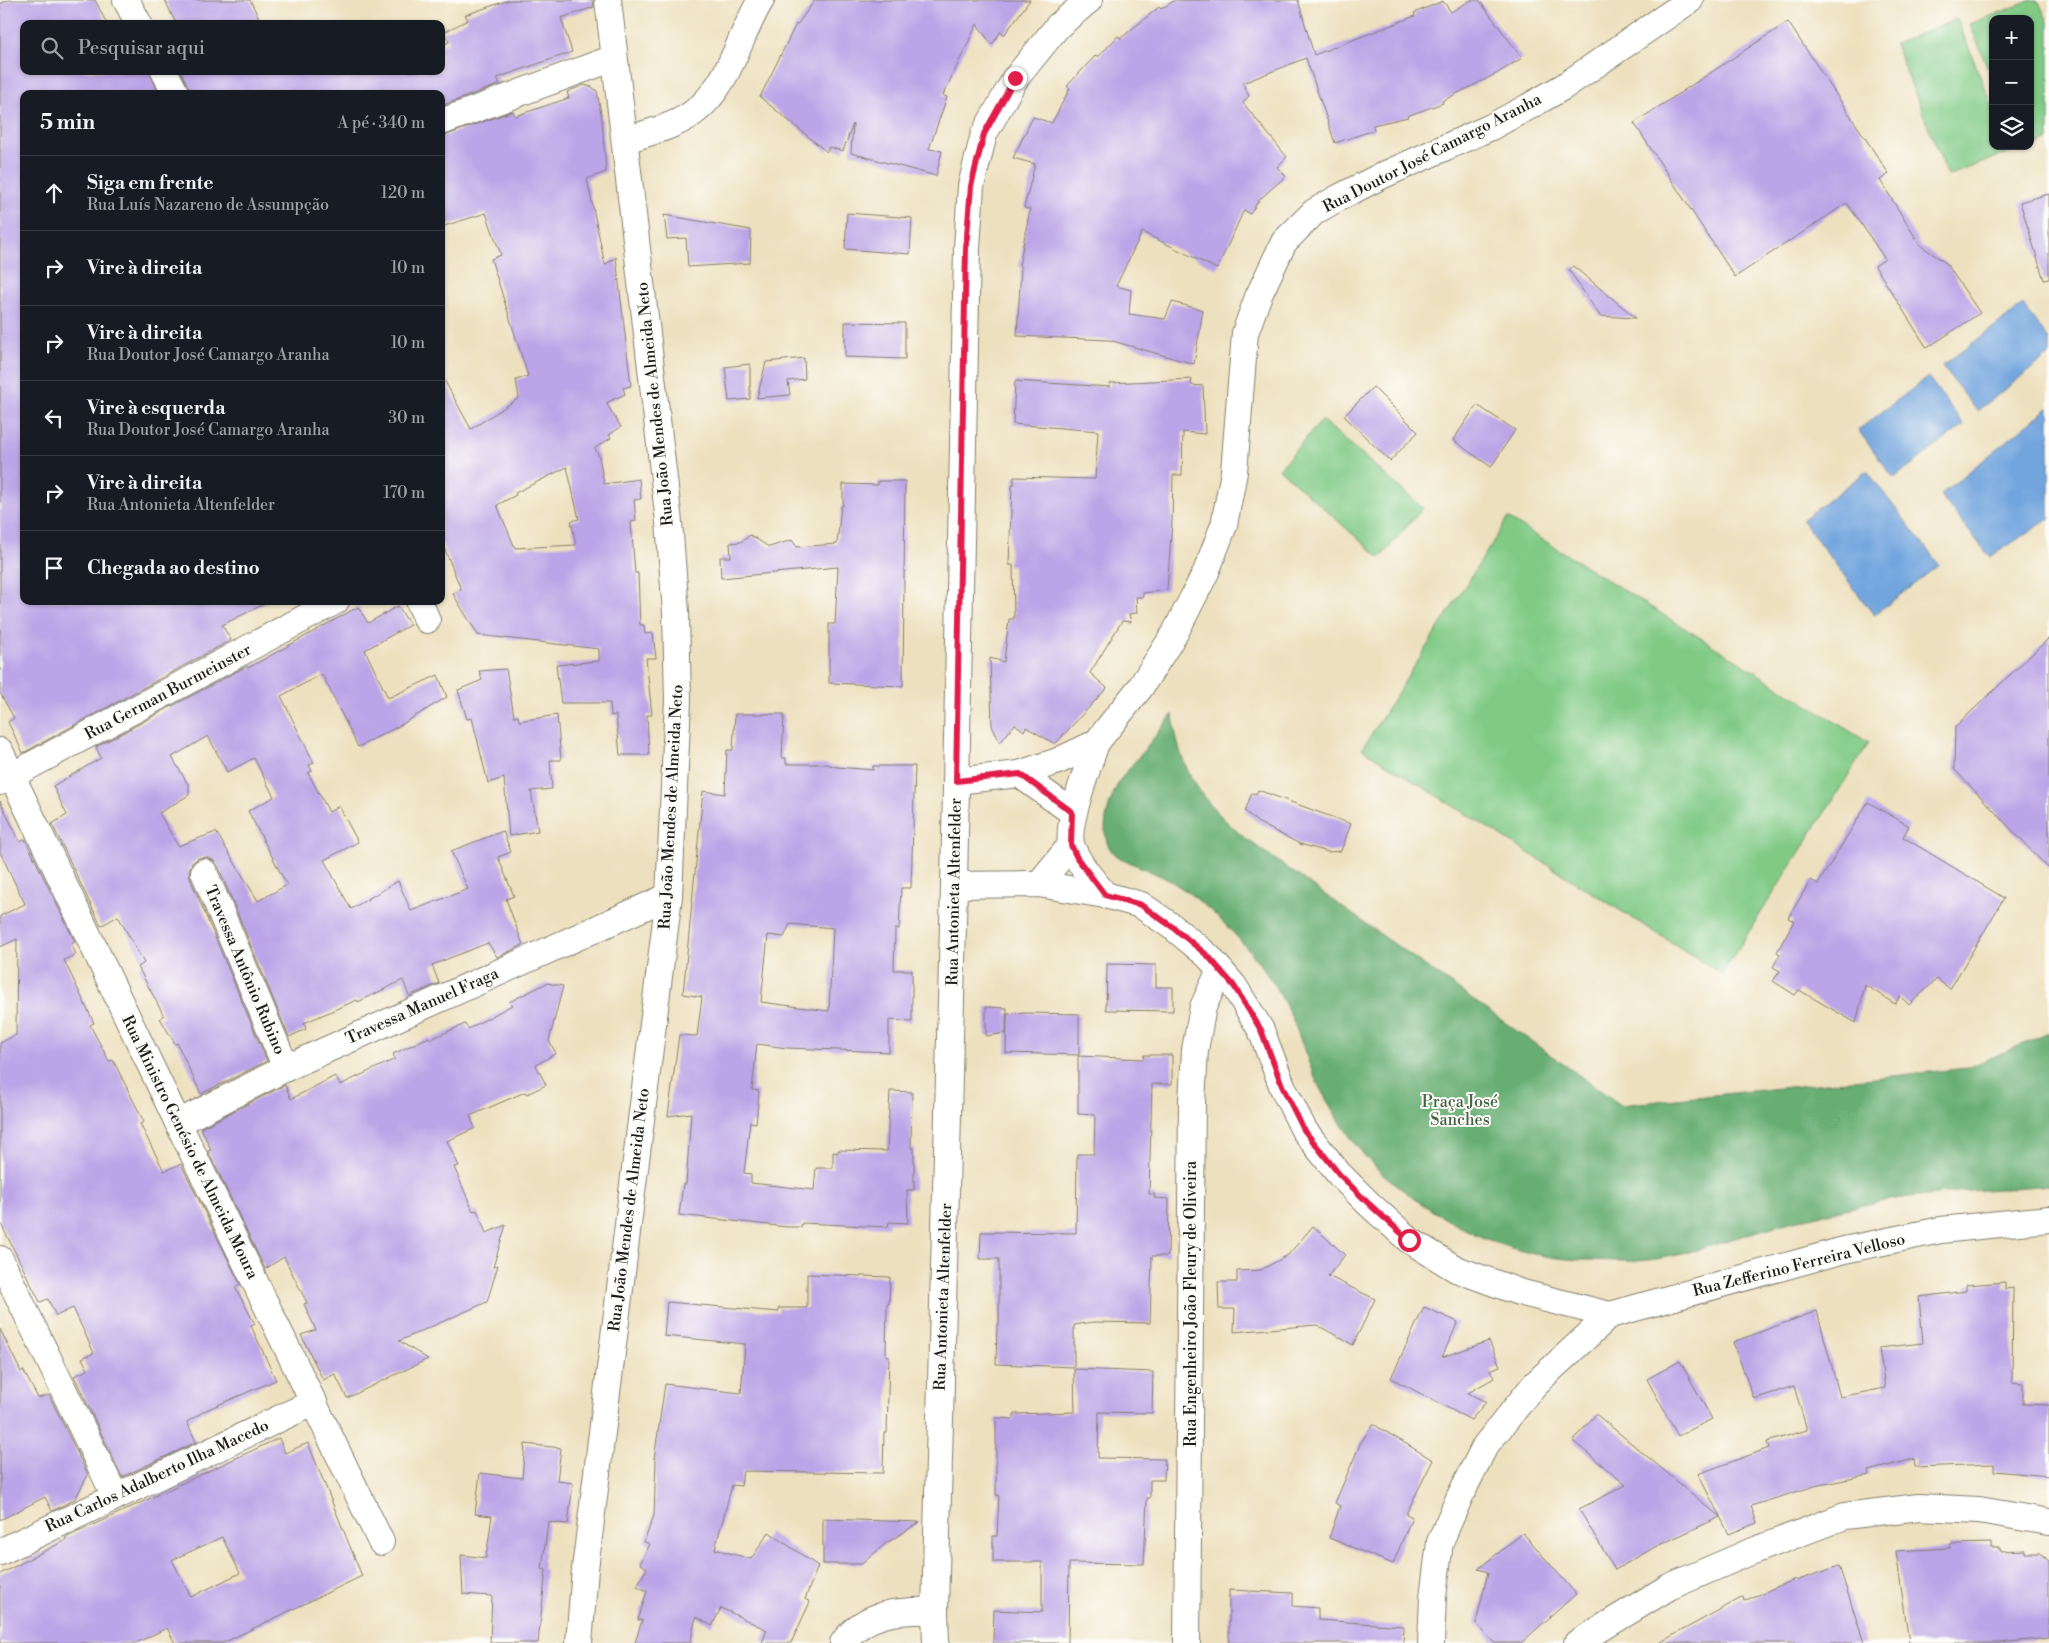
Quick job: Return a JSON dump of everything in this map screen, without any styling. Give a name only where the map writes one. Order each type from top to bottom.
[{"type":"street","points":[[126,0],[137,20]]},
{"type":"street","name":"Rua João Mendes de Almeida Neto","points":[[579,1643],[585,1569],[669,896],[678,700],[676,613],[669,522],[626,140],[608,0]]},
{"type":"street","points":[[626,140],[667,126],[692,114],[711,95],[726,72],[752,15],[761,0]]},
{"type":"street","name":"Rua Antonieta Altenfelder","points":[[936,1643],[935,1611],[954,886],[966,248],[971,186],[984,134],[1015,78],[1058,26],[1089,0]]},
{"type":"street","name":"Rua Doutor José Camargo Aranha","points":[[1071,845],[1072,812],[1096,743],[1140,688],[1175,634],[1206,572],[1224,525],[1234,472],[1245,333],[1258,297],[1284,242],[1314,212],[1379,177],[1491,127],[1528,107],[1563,86],[1690,0]]},
{"type":"street","points":[[445,121],[614,58]]},
{"type":"street","points":[[166,75],[174,90]]},
{"type":"street","name":"Rua German Burmeinster","points":[[6,779],[329,605]]},
{"type":"street","name":"Rua Doutor José Camargo Aranha","points":[[956,781],[1020,774],[1058,761],[1096,743]]},
{"type":"street","name":"Rua Ministro Genésio de Almeida Moura","points":[[0,751],[6,779],[178,1123],[381,1542]]},
{"type":"street","points":[[1020,774],[1072,812]]},
{"type":"street","points":[[1039,884],[1071,845],[1077,858],[1105,895]]},
{"type":"street","name":"Travessa Antônio Rubino","points":[[204,872],[286,1068]]},
{"type":"street","points":[[954,886],[1039,884],[1105,895],[1141,905],[1181,933],[1208,956],[1234,986],[1261,1030],[1283,1088],[1304,1130],[1339,1174],[1409,1240],[1456,1269],[1519,1292],[1610,1315]]},
{"type":"street","name":"Travessa Manuel Fraga","points":[[178,1123],[286,1068],[669,896]]},
{"type":"street","name":"Rua Engenheiro João Fleury de Oliveira","points":[[1186,1643],[1194,1058],[1203,1007],[1220,970]]},
{"type":"street","name":"Rua Zefferino Ferreira Velloso","points":[[1610,1315],[1844,1250],[1941,1230],[2049,1219]]},
{"type":"street","points":[[0,1259],[115,1496]]},
{"type":"street","points":[[1431,1643],[1433,1597],[1440,1542],[1485,1446],[1535,1384],[1610,1315]]},
{"type":"street","name":"Rua Carlos Adalberto Ilha Macedo","points":[[0,1552],[314,1402]]},
{"type":"street","points":[[1577,1643],[1669,1588],[1748,1553],[1845,1516],[1919,1507],[1979,1510],[2049,1522]]},
{"type":"street","points":[[843,1643],[851,1631],[871,1618],[912,1610],[935,1611]]},
{"type":"green space","points":[[2032,0],[2038,0],[2049,24],[2049,140],[2034,146],[2034,15],[1993,15]]},
{"type":"green space","points":[[1989,17],[1989,71],[1970,24]]},
{"type":"green space","points":[[1957,19],[1989,98],[1989,150],[2009,150],[2010,152],[1948,176],[1895,44]]},
{"type":"green space","points":[[1322,420],[1423,508],[1380,558],[1279,469]]},
{"type":"green space","points":[[1508,518],[1869,743],[1722,974],[1362,749]]},
{"type":"green space","name":"Praça José Sanches","points":[[1173,714],[1180,752],[1187,769],[1205,798],[1230,825],[1245,838],[1621,1105],[1967,1068],[2049,1033],[2049,1185],[1914,1196],[1843,1209],[1751,1233],[1683,1254],[1637,1261],[1583,1260],[1537,1255],[1474,1234],[1415,1199],[1382,1173],[1364,1155],[1339,1121],[1320,1089],[1291,1016],[1281,997],[1257,960],[1227,926],[1194,897],[1177,885],[1116,856],[1110,848],[1106,839],[1106,820],[1111,799],[1119,781]]},
{"type":"water","points":[[2023,305],[2049,340],[2049,355],[1977,411],[1942,366]]},
{"type":"water","points":[[1928,377],[1964,425],[1894,478],[1858,430]]},
{"type":"water","points":[[2049,407],[2049,519],[1990,557],[1940,495]]},
{"type":"water","points":[[1867,471],[1939,565],[1874,615],[1802,520]]},
{"type":"building","points":[[8,0],[95,0],[105,20],[20,20],[20,75],[151,75],[157,90],[20,90],[20,605],[262,605],[222,625],[231,640],[23,753],[8,722],[14,718],[0,693],[0,4]]},
{"type":"building","points":[[165,0],[250,0],[260,20],[174,20]]},
{"type":"building","points":[[509,0],[593,0],[594,7],[561,18],[572,52],[497,78],[500,84],[445,105],[445,90],[189,90],[183,75],[445,75],[445,44],[449,42],[445,32],[468,20],[465,15]]},
{"type":"building","points":[[815,0],[1030,0],[1004,35],[1001,31],[992,45],[977,24],[943,95],[947,97],[929,149],[942,151],[936,176],[851,153],[853,124],[843,151],[829,147],[827,152],[760,97],[796,24]]},
{"type":"building","points":[[1175,0],[1298,0],[1314,55],[1415,16],[1414,13],[1443,1],[1451,12],[1471,0],[1479,0],[1522,58],[1496,74],[1442,101],[1443,103],[1408,117],[1373,125],[1374,130],[1335,143],[1306,58],[1243,83],[1249,96],[1243,103],[1287,157],[1277,167],[1286,176],[1259,200],[1250,214],[1244,210],[1217,269],[1142,232],[1116,286],[1131,290],[1129,314],[1165,319],[1172,302],[1203,310],[1194,364],[1109,340],[1017,336],[1021,267],[1019,266],[1030,209],[1024,208],[1035,164],[1013,158],[1033,117],[1052,123],[1070,88],[1067,86],[1096,55],[1098,57],[1118,36],[1121,38],[1159,7],[1161,9]]},
{"type":"building","points":[[1788,22],[1889,174],[1880,180],[1920,245],[1946,263],[1980,313],[1927,348],[1875,266],[1885,259],[1847,203],[1735,277],[1634,123]]},
{"type":"building","points":[[584,85],[592,87],[597,91],[602,120],[606,172],[587,179],[605,265],[616,257],[631,386],[623,388],[625,394],[606,403],[621,427],[609,435],[611,438],[595,448],[599,456],[604,484],[639,479],[641,499],[634,500],[636,521],[631,522],[635,573],[638,573],[640,625],[644,625],[645,634],[653,633],[656,658],[646,658],[652,715],[647,715],[649,755],[620,755],[616,715],[611,716],[610,703],[561,703],[556,665],[599,661],[599,649],[478,635],[453,594],[461,589],[445,550],[445,381],[471,429],[519,398],[516,380],[528,376],[491,259],[501,255],[486,213],[445,226],[445,136],[513,111],[515,116],[569,98],[567,92]],"holes":[[[567,467],[579,519],[571,521],[576,545],[515,548],[497,505],[516,495],[515,493]]]},
{"type":"building","points":[[2049,194],[2049,279],[2044,280],[2020,202]]},
{"type":"building","points":[[847,213],[912,218],[910,254],[845,249]]},
{"type":"building","points":[[664,215],[751,230],[750,263],[688,267],[686,238],[667,239]]},
{"type":"building","points":[[1573,266],[1636,318],[1600,316],[1569,270]]},
{"type":"building","points":[[845,322],[905,323],[905,359],[845,357]]},
{"type":"building","points":[[804,358],[805,379],[788,381],[790,395],[757,398],[766,362]]},
{"type":"building","points":[[750,364],[750,399],[729,401],[725,367]]},
{"type":"building","points":[[1192,379],[1191,385],[1203,386],[1205,434],[1183,432],[1182,475],[1173,475],[1167,590],[1143,593],[1143,597],[1136,597],[1137,613],[1129,614],[1131,622],[1122,621],[1090,673],[1107,688],[1055,744],[1026,727],[1024,731],[1015,724],[1000,743],[992,726],[990,658],[1004,662],[1009,619],[1014,619],[1013,565],[1009,565],[1012,485],[1014,485],[1014,477],[1095,479],[1098,431],[1013,424],[1015,381],[1110,387],[1110,383]]},
{"type":"building","points":[[1373,387],[1418,432],[1390,461],[1344,416]]},
{"type":"building","points":[[1477,405],[1515,430],[1491,467],[1453,440]]},
{"type":"building","points":[[878,481],[905,481],[903,686],[829,683],[829,624],[835,624],[838,567],[721,578],[720,557],[731,557],[730,543],[741,542],[750,535],[769,547],[792,540],[797,547],[837,544],[841,506],[843,506],[843,484],[878,485]]},
{"type":"building","points":[[398,606],[410,625],[365,650],[388,698],[438,675],[447,697],[399,726],[358,747],[322,674],[281,696],[314,763],[309,765],[312,771],[308,773],[329,812],[339,806],[358,842],[324,860],[351,909],[398,881],[411,911],[468,889],[451,851],[503,831],[511,852],[498,857],[514,896],[506,899],[523,945],[497,957],[488,943],[432,965],[439,983],[409,996],[403,980],[358,1002],[357,1000],[304,1023],[306,1029],[289,1037],[218,866],[213,860],[206,857],[198,858],[192,863],[189,870],[190,878],[267,1061],[201,1094],[177,1043],[175,1044],[160,1018],[164,1016],[138,967],[144,963],[118,916],[101,926],[52,824],[67,815],[53,786],[101,758],[96,747],[247,666],[248,668],[358,607],[368,623]],"holes":[[[208,736],[227,772],[254,758],[274,797],[248,811],[287,885],[258,901],[216,832],[178,846],[159,813],[189,795],[189,786],[172,757]]]},
{"type":"building","points":[[2049,638],[2049,869],[1954,769],[1955,727]]},
{"type":"building","points":[[506,669],[514,716],[518,716],[519,721],[557,715],[561,760],[550,760],[552,789],[531,791],[538,831],[509,836],[504,778],[488,783],[472,718],[467,719],[458,690],[482,680],[479,671]]},
{"type":"building","points":[[735,714],[784,714],[782,758],[786,758],[786,764],[826,764],[837,767],[873,770],[873,766],[915,766],[911,888],[901,888],[899,929],[895,929],[894,970],[912,970],[912,1022],[889,1020],[889,1052],[787,1048],[757,1044],[752,1090],[759,1091],[756,1123],[750,1122],[744,1173],[751,1174],[751,1183],[814,1190],[816,1168],[833,1168],[833,1152],[838,1153],[838,1150],[887,1151],[890,1091],[912,1092],[911,1148],[914,1148],[914,1190],[907,1190],[908,1223],[889,1222],[888,1227],[802,1223],[801,1227],[787,1227],[679,1215],[683,1184],[686,1184],[691,1113],[668,1116],[679,1035],[697,1036],[702,997],[683,994],[703,791],[725,794],[727,750],[733,750]],"holes":[[[790,924],[833,928],[829,1011],[761,1002],[768,935],[784,937]]]},
{"type":"building","points":[[1258,790],[1351,824],[1341,851],[1328,852],[1300,844],[1257,822],[1245,811],[1252,793],[1256,794]]},
{"type":"building","points":[[0,801],[20,842],[25,839],[75,942],[71,944],[76,954],[64,960],[94,1023],[90,1025],[109,1061],[113,1060],[144,1122],[140,1124],[164,1171],[181,1164],[240,1284],[235,1287],[255,1324],[251,1326],[276,1380],[206,1410],[187,1422],[196,1442],[122,1477],[74,1376],[88,1370],[82,1358],[94,1353],[73,1308],[56,1316],[48,1299],[40,1302],[0,1222],[0,1043],[16,1035],[17,939],[0,947],[0,916],[25,904],[0,852]]},
{"type":"building","points":[[1868,802],[1909,826],[1903,837],[2004,898],[1950,989],[1937,979],[1909,1005],[1900,996],[1895,1004],[1865,985],[1856,1023],[1799,990],[1795,995],[1773,981],[1780,971],[1773,967],[1780,954],[1777,952],[1794,921],[1788,918],[1811,880],[1818,884]]},
{"type":"building","points":[[1107,964],[1156,965],[1156,987],[1173,987],[1173,1011],[1106,1010]]},
{"type":"building","points":[[547,983],[563,986],[549,1041],[556,1053],[536,1065],[546,1085],[470,1116],[475,1128],[447,1141],[459,1166],[454,1167],[473,1211],[477,1210],[486,1233],[506,1225],[493,1267],[498,1265],[487,1302],[399,1341],[428,1359],[347,1398],[335,1374],[323,1380],[301,1335],[316,1330],[304,1304],[307,1303],[284,1257],[265,1269],[208,1151],[211,1150],[201,1128],[285,1085],[291,1099],[335,1076],[340,1085],[395,1059],[393,1054],[429,1037],[431,1039],[465,1024],[468,1029],[512,1005],[509,1002]]},
{"type":"building","points":[[986,1007],[1007,1008],[1006,1033],[986,1036]]},
{"type":"building","points":[[1007,1014],[1079,1014],[1079,1055],[1006,1053]]},
{"type":"building","points":[[1144,1055],[1172,1055],[1172,1084],[1152,1084],[1149,1194],[1155,1194],[1154,1198],[1169,1199],[1168,1256],[1152,1256],[1150,1323],[1093,1322],[1074,1325],[1074,1367],[996,1364],[997,1325],[999,1325],[999,1259],[980,1259],[981,1232],[1076,1233],[1077,1154],[1094,1154],[1095,1115],[1078,1114],[1078,1056],[1143,1059]]},
{"type":"building","points":[[1313,1226],[1345,1255],[1328,1276],[1375,1299],[1353,1345],[1317,1325],[1234,1332],[1235,1309],[1219,1309],[1218,1282],[1237,1282],[1237,1271],[1261,1270],[1288,1255]]},
{"type":"building","points":[[807,1274],[890,1277],[889,1304],[887,1304],[886,1356],[889,1356],[887,1433],[884,1433],[883,1473],[743,1471],[741,1486],[732,1485],[715,1549],[751,1559],[769,1532],[818,1566],[805,1599],[810,1602],[791,1643],[762,1643],[767,1630],[721,1608],[712,1626],[696,1617],[690,1643],[635,1643],[642,1620],[638,1620],[647,1591],[637,1586],[647,1568],[640,1564],[650,1544],[644,1542],[654,1515],[656,1459],[654,1459],[665,1384],[741,1393],[745,1344],[664,1336],[667,1302],[778,1312],[779,1308],[807,1308]]},
{"type":"building","points":[[2005,1282],[2005,1289],[2013,1288],[2012,1382],[2023,1383],[2023,1404],[2049,1405],[2049,1476],[1994,1471],[1994,1464],[1915,1467],[1914,1459],[1868,1471],[1869,1475],[1815,1486],[1751,1506],[1757,1523],[1729,1534],[1698,1474],[1769,1448],[1767,1442],[1807,1430],[1794,1386],[1754,1399],[1733,1342],[1817,1311],[1840,1397],[1885,1388],[1879,1348],[1923,1343],[1919,1297],[1966,1291],[1966,1285]]},
{"type":"building","points":[[1424,1307],[1458,1322],[1442,1357],[1489,1341],[1500,1366],[1490,1370],[1494,1378],[1468,1393],[1486,1402],[1471,1420],[1391,1378]]},
{"type":"building","points":[[0,1329],[21,1372],[23,1370],[38,1398],[49,1395],[88,1475],[75,1499],[52,1511],[45,1497],[0,1520]]},
{"type":"building","points":[[1680,1361],[1712,1419],[1678,1436],[1647,1379]]},
{"type":"building","points":[[1074,1369],[1153,1372],[1152,1413],[1099,1412],[1098,1458],[1165,1459],[1164,1480],[1150,1480],[1150,1498],[1147,1498],[1144,1564],[1069,1563],[1068,1643],[993,1643],[994,1610],[1042,1612],[1042,1562],[993,1562],[993,1536],[997,1536],[999,1495],[996,1495],[996,1418],[1014,1419],[1014,1414],[1075,1412]]},
{"type":"building","points":[[1596,1414],[1720,1517],[1655,1547],[1615,1570],[1579,1509],[1626,1485],[1573,1441]]},
{"type":"building","points":[[1373,1424],[1433,1460],[1406,1514],[1412,1517],[1393,1564],[1329,1538],[1340,1506],[1335,1503],[1360,1444]]},
{"type":"building","points":[[279,1438],[285,1453],[308,1443],[362,1576],[223,1643],[175,1643],[167,1628],[136,1643],[0,1643],[0,1574],[66,1540],[65,1538]],"holes":[[[222,1537],[240,1573],[191,1597],[172,1560]]]},
{"type":"building","points":[[525,1444],[561,1448],[557,1481],[573,1483],[568,1524],[548,1522],[542,1569],[546,1570],[538,1643],[490,1643],[492,1596],[463,1594],[461,1555],[486,1558],[492,1516],[475,1514],[480,1473],[522,1478]]},
{"type":"building","points":[[823,1519],[920,1522],[885,1544],[862,1564],[823,1564]]},
{"type":"building","points":[[1523,1533],[1576,1594],[1521,1643],[1494,1643],[1476,1623],[1488,1572],[1478,1569]]},
{"type":"building","points":[[1991,1543],[1991,1548],[2000,1548],[2000,1551],[2025,1550],[2025,1553],[2039,1553],[2049,1561],[2049,1638],[2000,1643],[1909,1643],[1896,1551],[1950,1548],[1950,1544]]},
{"type":"building","points":[[1839,1566],[1864,1643],[1659,1643],[1743,1597],[1744,1601],[1795,1579],[1796,1581]]},
{"type":"building","points":[[1229,1590],[1293,1593],[1293,1606],[1318,1608],[1318,1620],[1404,1626],[1403,1643],[1229,1643]]},
{"type":"route","points":[[1015,78],[984,134],[971,186],[966,248],[956,781],[1020,774],[1050,798],[1072,812],[1071,845],[1077,858],[1105,895],[1141,905],[1174,928],[1208,956],[1234,986],[1261,1030],[1283,1088],[1304,1130],[1339,1174],[1409,1240]]}]
